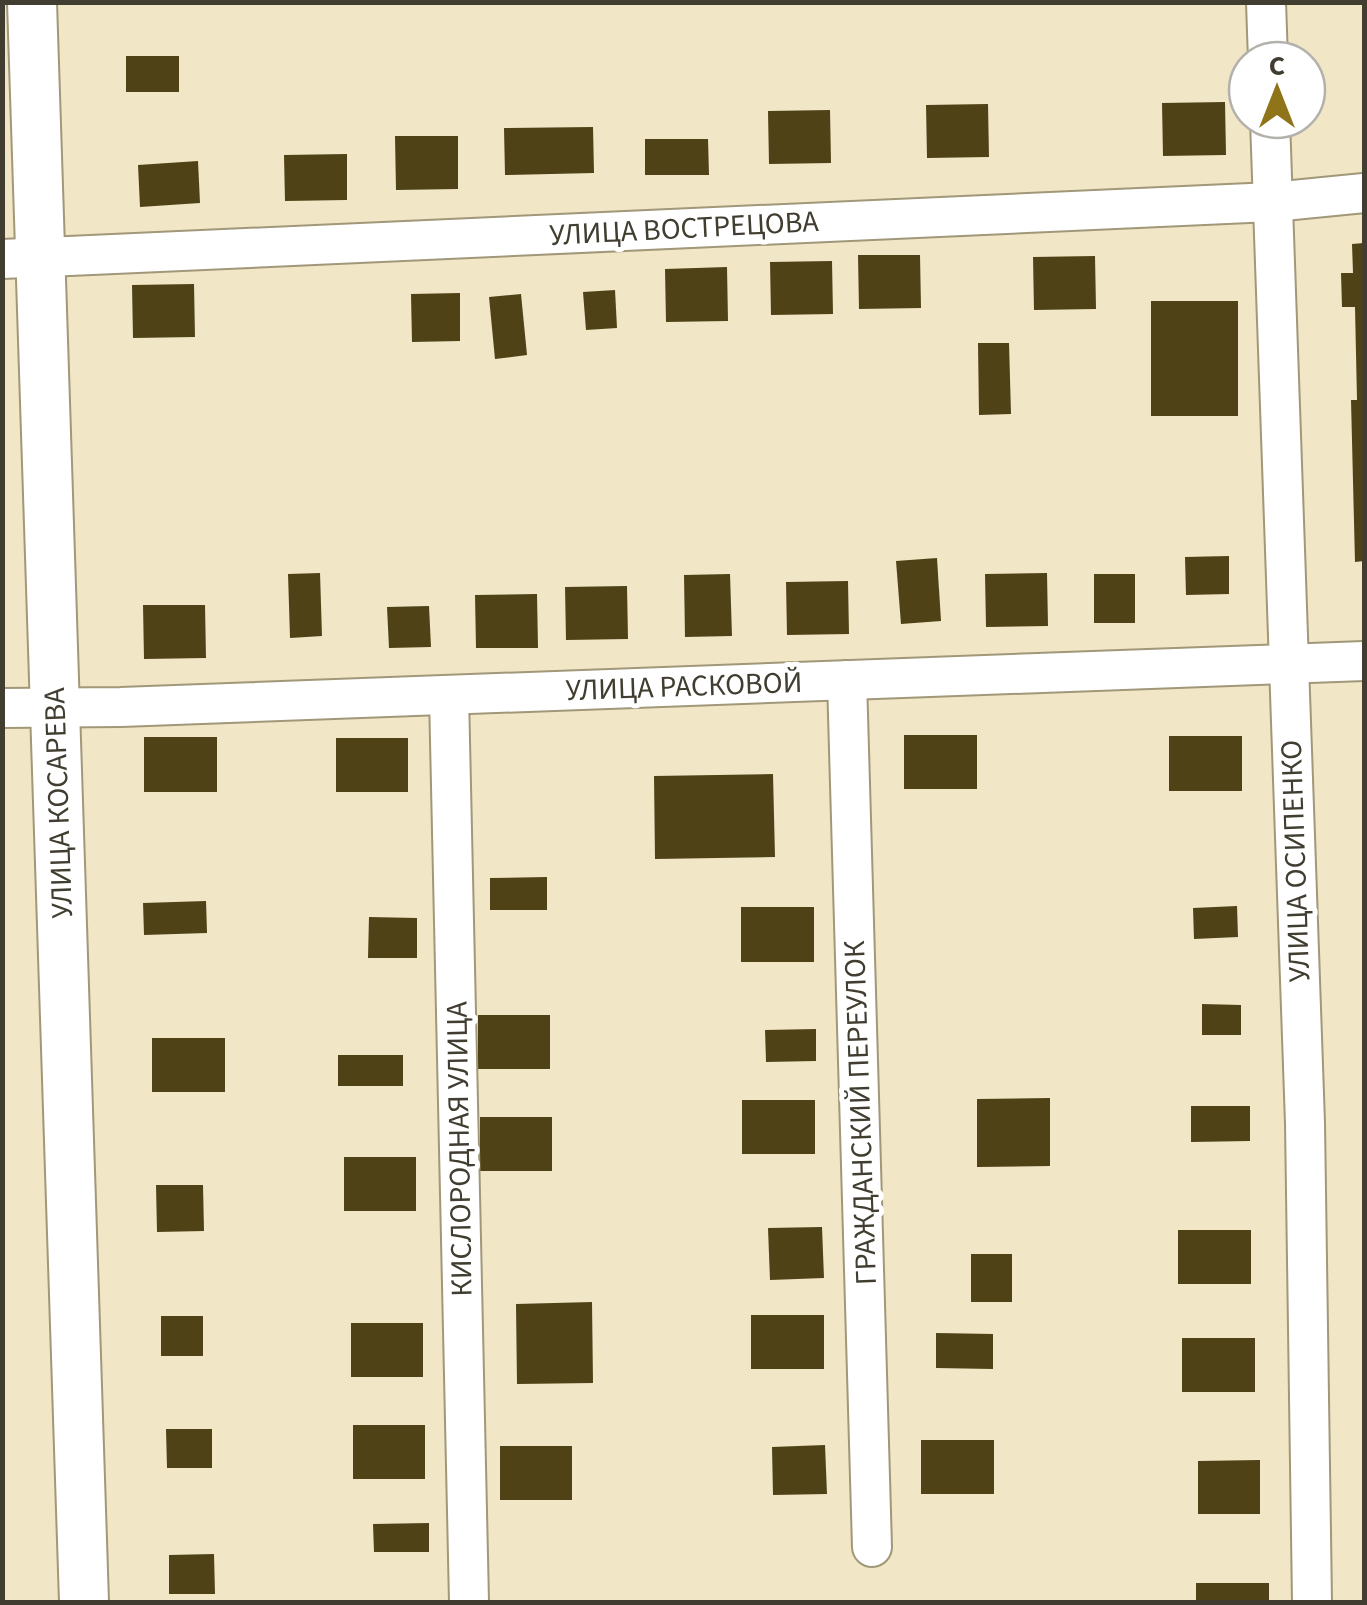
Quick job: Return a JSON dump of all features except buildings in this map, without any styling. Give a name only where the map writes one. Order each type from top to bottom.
[{"type":"street","name":"УЛИЦА КОСАРЕВА","points":[[32,2],[22,258],[55,706],[84,1602]]},
{"type":"street","points":[[1266,2],[1267,40]]},
{"type":"street","name":"УЛИЦА ОСИПЕНКО","points":[[1270,140],[1306,1122],[1312,1602]]},
{"type":"street","name":"УЛИЦА ВОСТРЕЦОВА","points":[[22,258],[1272,202],[1364,194]]},
{"type":"street","name":"УЛИЦА РАСКОВОЙ","points":[[2,708],[121,707],[1364,661]]},
{"type":"street","name":"ГРАЖДАНСКИЙ ПЕРЕУЛОК","points":[[847,680],[872,1546]]},
{"type":"street","name":"КИСЛОРОДНАЯ УЛИЦА","points":[[449,695],[469,1602]]}]
